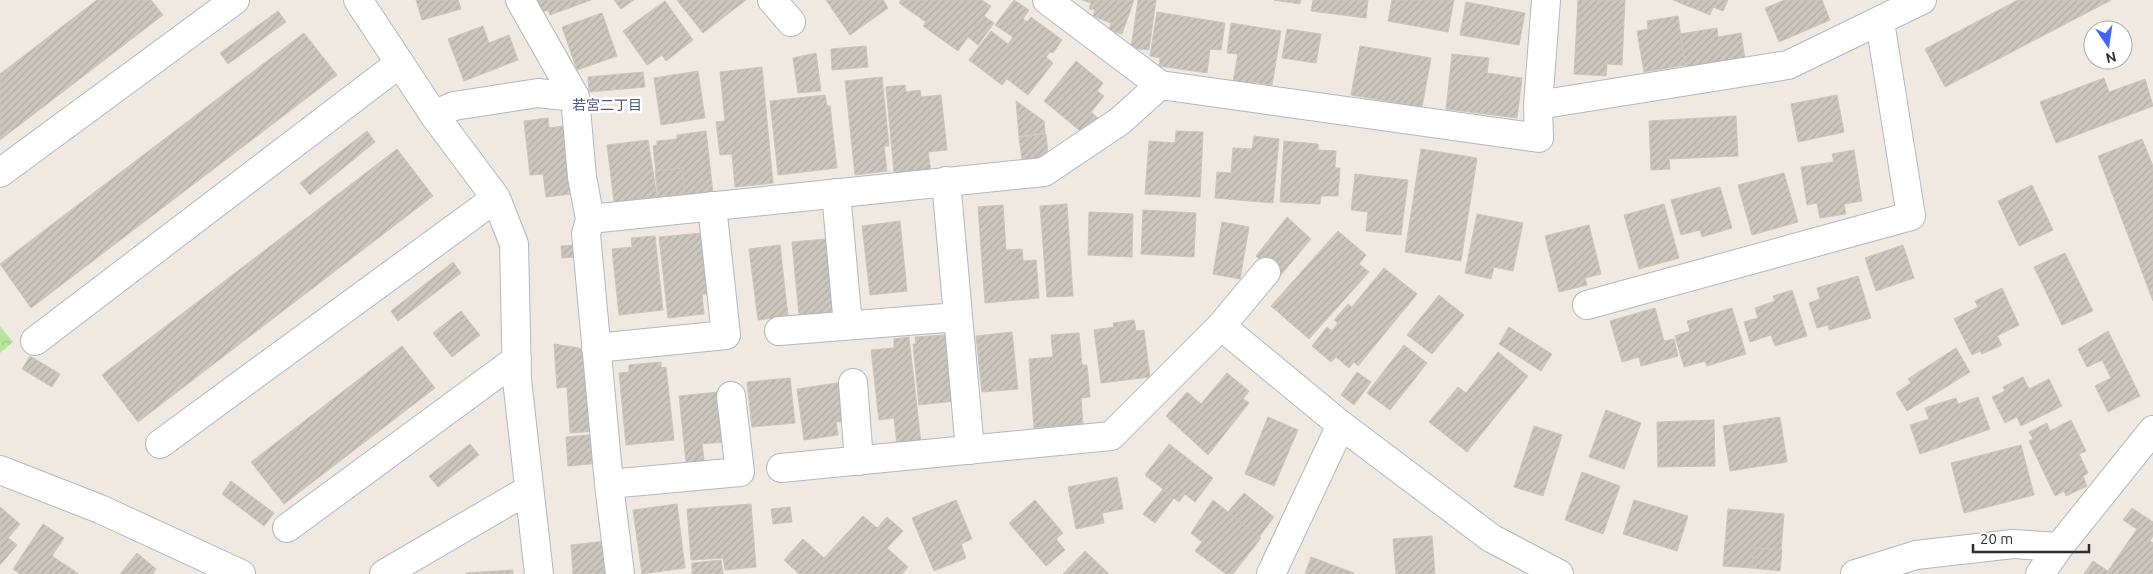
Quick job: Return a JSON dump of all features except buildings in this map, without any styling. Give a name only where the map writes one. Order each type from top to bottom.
[{"type":"street","points":[[0,173],[235,0]]},
{"type":"street","points":[[358,0],[434,115],[496,198],[514,244],[517,359],[528,490],[539,574]]},
{"type":"street","points":[[520,0],[575,97],[582,177],[590,219],[586,234],[609,484],[620,574]]},
{"type":"street","points":[[772,0],[790,22]]},
{"type":"street","points":[[1047,0],[1160,85],[1539,138],[1538,105],[1546,0]]},
{"type":"street","points":[[1538,105],[1788,65],[1922,0]]},
{"type":"street","points":[[1587,305],[1912,216],[1880,22]]},
{"type":"street","points":[[35,341],[400,63]]},
{"type":"street","points":[[590,219],[836,192],[1044,172],[1120,121],[1160,85]]},
{"type":"street","points":[[434,115],[454,106],[538,93],[575,97]]},
{"type":"street","points":[[946,181],[970,450]]},
{"type":"street","points":[[836,192],[848,325]]},
{"type":"street","points":[[160,444],[496,198]]},
{"type":"street","points":[[596,348],[726,335],[712,206]]},
{"type":"street","points":[[781,468],[1111,436],[1221,326],[1266,272]]},
{"type":"street","points":[[779,331],[958,317]]},
{"type":"street","points":[[1221,326],[1342,425],[1491,538],[1559,574]]},
{"type":"street","points":[[287,528],[517,359]]},
{"type":"street","points":[[853,383],[859,461]]},
{"type":"street","points":[[609,484],[740,472],[731,396]]},
{"type":"street","points":[[1271,574],[1342,425]]},
{"type":"street","points":[[2040,574],[2059,547],[2153,430]]},
{"type":"street","points":[[0,470],[100,509],[241,574]]},
{"type":"street","points":[[384,574],[528,490]]},
{"type":"street","points":[[1855,574],[1916,555],[2013,544],[2059,547]]},
{"type":"green space","points":[[0,326],[13,342],[0,353]]},
{"type":"district","name":"若宮二丁目","points":[[607,105]]}]
